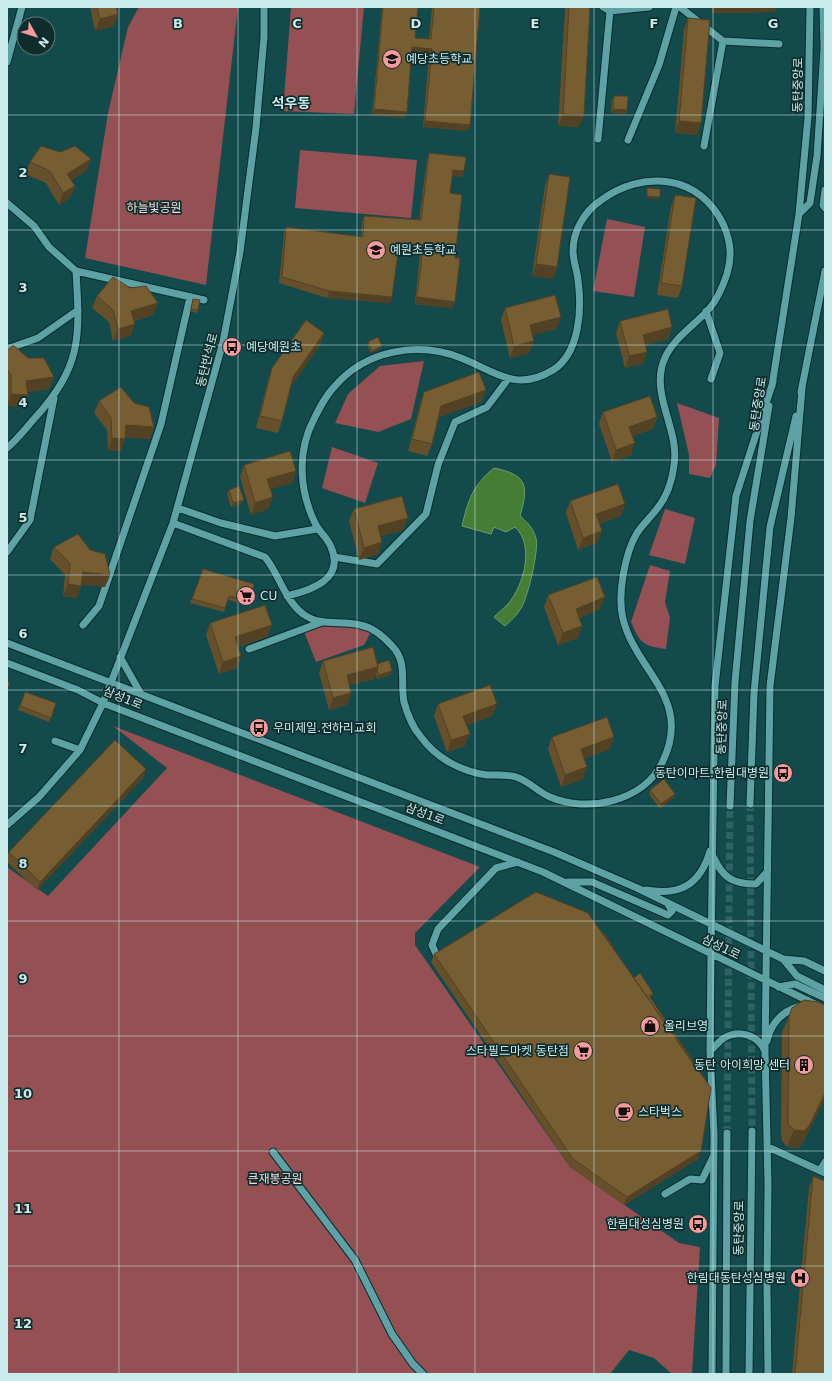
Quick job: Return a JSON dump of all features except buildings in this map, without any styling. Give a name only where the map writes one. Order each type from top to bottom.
[{"type":"street","points":[[7,62],[22,7]]},
{"type":"street","name":"동탄반석로","points":[[7,825],[40,797],[80,750],[103,703],[178,508],[223,342],[240,252],[256,128],[264,37],[264,7]]},
{"type":"street","points":[[603,7],[610,10],[649,7]]},
{"type":"street","points":[[628,140],[659,65],[676,7]]},
{"type":"street","points":[[680,7],[723,41],[779,44]]},
{"type":"street","name":"동탄중앙로","points":[[730,806],[735,682],[749,528],[799,214],[808,117],[810,7]]},
{"type":"street","points":[[799,214],[810,203],[817,156],[824,49],[823,7]]},
{"type":"street","points":[[598,139],[610,10]]},
{"type":"street","points":[[704,146],[723,41]]},
{"type":"street","points":[[173,523],[265,557],[270,562],[287,596],[300,612],[311,619],[322,622],[361,625],[378,634],[394,647],[399,654],[403,666],[405,706],[416,731],[438,754],[459,768],[480,774],[513,776],[525,781],[549,797],[568,803],[594,804],[609,801],[626,796],[640,788],[656,772],[663,762],[670,739],[671,725],[669,708],[664,694],[637,649],[623,619],[622,596],[624,575],[627,555],[633,540],[641,526],[662,504],[670,487],[673,472],[676,448],[662,400],[660,382],[662,363],[672,346],[713,305],[726,276],[731,255],[728,239],[720,219],[701,196],[692,189],[682,185],[648,181],[635,182],[623,186],[599,201],[589,210],[582,220],[575,238],[574,254],[579,292],[577,330],[570,352],[558,366],[541,376],[529,379],[508,379],[498,376],[457,356],[430,350],[413,349],[400,350],[380,356],[358,366],[347,374],[330,392],[320,408],[310,426],[302,450],[302,476],[305,489],[317,528],[332,547],[334,557],[333,567],[328,579],[309,590],[287,596]]},
{"type":"street","points":[[825,190],[823,205],[825,208]]},
{"type":"street","points":[[7,203],[34,226],[49,247],[76,271],[204,300]]},
{"type":"street","points":[[750,804],[754,693],[770,527],[802,389],[825,270]]},
{"type":"street","points":[[7,448],[54,397],[69,371],[75,350],[78,310],[76,271]]},
{"type":"street","points":[[83,624],[100,606],[161,424],[190,297]]},
{"type":"street","points":[[7,349],[38,338],[78,310]]},
{"type":"street","points":[[706,311],[720,353],[711,379]]},
{"type":"street","points":[[334,557],[377,564],[400,543],[426,514],[438,465],[455,422],[487,407],[508,379]]},
{"type":"street","points":[[712,1374],[714,1155],[710,1051],[715,686],[736,496],[773,382]]},
{"type":"street","points":[[768,1374],[768,1147],[765,1051],[765,980],[770,686],[791,518],[802,389]]},
{"type":"street","points":[[7,552],[30,520],[54,397]]},
{"type":"street","points":[[178,508],[221,523],[275,536],[317,528]]},
{"type":"street","points":[[248,649],[322,622]]},
{"type":"street","name":"삼성1로","points":[[7,643],[554,852],[636,888],[783,959],[804,961],[825,971]]},
{"type":"street","points":[[120,657],[141,694]]},
{"type":"street","name":"삼성1로","points":[[7,663],[78,690],[103,703],[519,862],[566,882],[825,1010]]},
{"type":"street","points":[[55,741],[80,750]]},
{"type":"street","points":[[636,888],[662,893],[692,883],[705,868],[713,843]]},
{"type":"street","points":[[713,856],[720,871],[728,878],[737,882],[756,884],[767,872]]},
{"type":"street","points":[[437,956],[432,945],[438,929],[496,868],[519,862]]},
{"type":"street","points":[[566,882],[592,882],[668,915],[672,911],[668,904]]},
{"type":"street","points":[[783,959],[796,976],[825,990]]},
{"type":"street","points":[[779,987],[795,984],[825,998]]},
{"type":"street","points":[[765,1051],[772,1026],[782,1015],[792,1009],[802,1006],[825,1010]]},
{"type":"street","points":[[710,1051],[724,1038],[732,1034],[749,1035],[756,1040],[765,1051]]},
{"type":"street","name":"동탄중앙로","points":[[749,1374],[752,1131]]},
{"type":"street","points":[[726,1374],[727,1133]]},
{"type":"street","points":[[768,1147],[823,1172],[825,1162]]},
{"type":"street","points":[[273,1152],[355,1260],[392,1334],[413,1364],[423,1374]]},
{"type":"street","points":[[665,1194],[690,1179],[702,1180],[714,1155]]},
{"type":"green space","name":"하늘빛공원","points":[[139,7],[238,7],[206,285],[85,258],[108,113],[128,27]]},
{"type":"green space","points":[[291,7],[364,7],[354,114],[283,111]]},
{"type":"green space","points":[[300,150],[417,160],[411,218],[295,208]]},
{"type":"green space","points":[[607,219],[645,227],[634,297],[593,291]]},
{"type":"green space","points":[[424,361],[411,419],[378,432],[335,423],[348,394],[380,366]]},
{"type":"green space","points":[[677,403],[719,418],[716,465],[710,478],[689,474],[689,455]]},
{"type":"green space","points":[[332,447],[378,463],[365,503],[322,488]]},
{"type":"green space","points":[[665,509],[695,518],[685,564],[649,555]]},
{"type":"green space","points":[[650,565],[670,571],[665,602],[670,618],[666,649],[647,645],[643,642],[637,635],[631,622]]},
{"type":"green space","points":[[322,622],[372,630],[364,645],[316,662],[303,629]]},
{"type":"green space","name":"큰재봉공원","points":[[113,726],[480,867],[415,933],[415,945],[570,1167],[679,1243],[700,1247],[692,1374],[672,1374],[654,1358],[629,1350],[610,1374],[7,1374],[7,867],[48,896],[167,768]]},
{"type":"shaded area","points":[[494,468],[513,474],[523,483],[524,496],[520,516],[535,534],[537,544],[533,570],[524,602],[516,615],[505,626],[494,617],[508,604],[519,586],[525,565],[525,544],[515,527],[506,532],[494,527],[491,534],[462,526],[472,494],[481,481]]},
{"type":"tunnel","points":[[750,804],[752,1131]]},
{"type":"tunnel","points":[[727,1133],[730,806]]},
{"type":"place","name":"예당초등학교","points":[[392,59]]},
{"type":"place","name":"예원초등학교","points":[[376,250]]},
{"type":"place","name":"예당예원초","points":[[232,347]]},
{"type":"place","name":"CU","points":[[246,596]]},
{"type":"place","name":"우미제일.전하리교회","points":[[259,728]]},
{"type":"place","name":"동탄이마트.한림대병원","points":[[783,773]]},
{"type":"place","name":"올리브영","points":[[650,1026]]},
{"type":"place","name":"스타필드마켓 동탄점","points":[[583,1051]]},
{"type":"place","name":"동탄 아이희망 센터","points":[[804,1065]]},
{"type":"place","name":"스타벅스","points":[[624,1112]]},
{"type":"place","name":"한림대성심병원","points":[[698,1224]]},
{"type":"place","name":"한림대동탄성심병원","points":[[800,1278]]},
{"type":"district","name":"석우동","points":[[291,103]]}]
